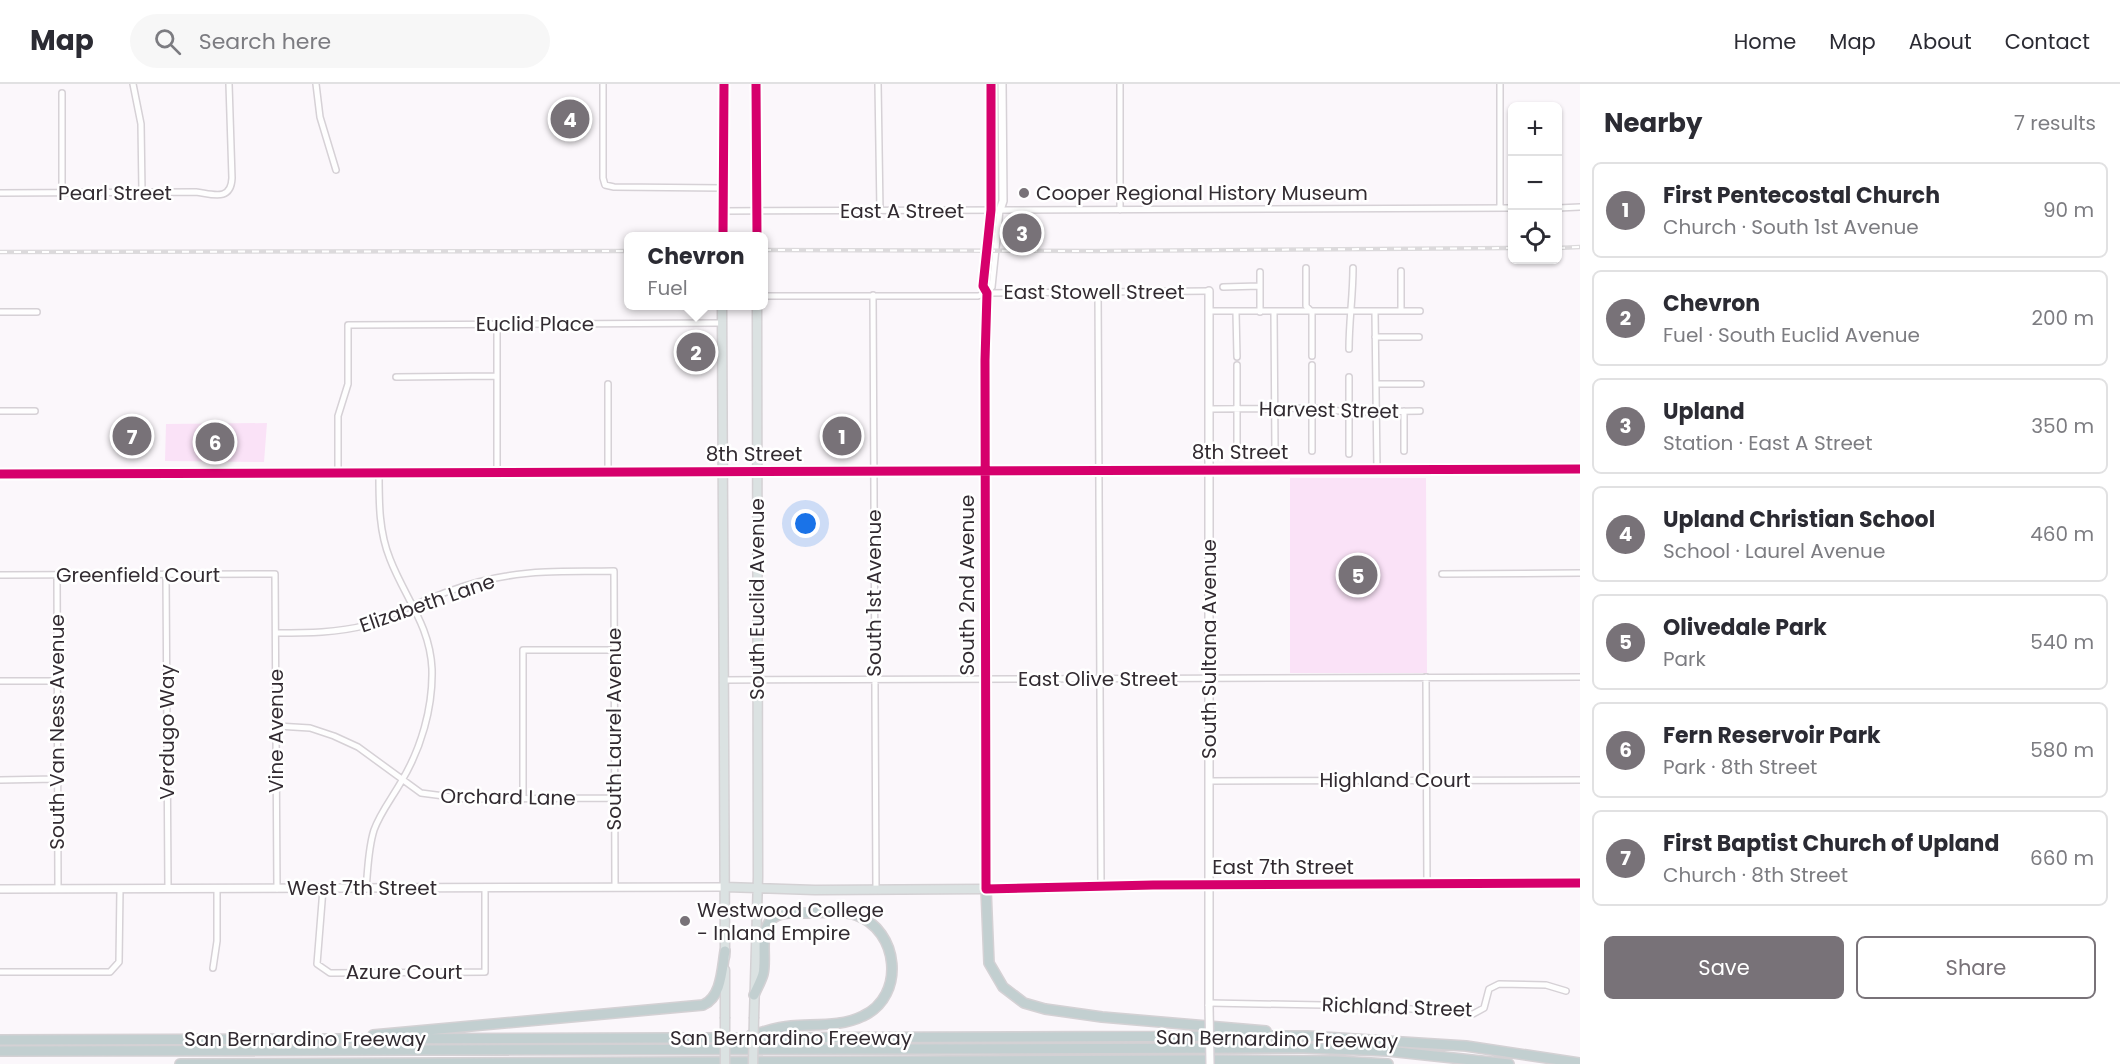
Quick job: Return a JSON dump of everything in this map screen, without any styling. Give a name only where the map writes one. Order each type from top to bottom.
[{"type":"highway","points":[[986,889],[989,963],[999,982],[1012,996],[1024,1003],[1045,1009],[1102,1017],[1307,1036]]},
{"type":"highway","points":[[734,1038],[789,1026],[837,1023],[862,1017],[876,1008],[885,996],[892,976],[892,957],[880,933],[869,922],[855,915],[815,913],[781,915],[772,919],[768,925],[763,974],[754,995]]},
{"type":"highway","points":[[329,1040],[433,1028],[703,1005],[711,1001],[716,991],[725,951]]},
{"type":"highway","name":"San Bernardino Freeway","points":[[0,1040],[1307,1036],[1466,1046],[1580,1063]]},
{"type":"highway","points":[[0,1052],[1304,1048],[1388,1051],[1509,1064]]},
{"type":"highway","points":[[180,1064],[1165,1060],[1324,1060],[1388,1064]]},
{"type":"main road","points":[[723,232],[724,84]]},
{"type":"main road","points":[[756,84],[757,232]]},
{"type":"main road","name":"South Euclid Avenue","points":[[722,310],[725,1064]]},
{"type":"main road","name":"South Euclid Avenue","points":[[753,1064],[757,888],[757,310]]},
{"type":"main road","name":"East 7th Street","points":[[724,887],[876,890],[986,889]]},
{"type":"street","points":[[133,84],[141,124],[142,192]]},
{"type":"street","name":"Pearl Street","points":[[0,193],[196,192],[218,195],[228,191],[232,178],[229,84]]},
{"type":"street","points":[[316,84],[320,117],[336,170]]},
{"type":"street","points":[[603,84],[603,178],[605,185],[723,188]]},
{"type":"street","points":[[878,84],[880,211]]},
{"type":"street","points":[[991,84],[991,210]]},
{"type":"street","points":[[1000,210],[1003,201],[1002,84]]},
{"type":"street","points":[[1120,84],[1120,210]]},
{"type":"street","points":[[1500,84],[1500,208]]},
{"type":"street","points":[[62,93],[62,193]]},
{"type":"street","points":[[1562,208],[1580,207]]},
{"type":"street","name":"East A Street","points":[[723,211],[1508,208]]},
{"type":"street","name":"South 2nd Avenue","points":[[986,889],[987,293],[983,286],[991,210]]},
{"type":"street","name":"South 2nd Avenue","points":[[987,293],[992,286],[1000,210]]},
{"type":"street","points":[[1306,268],[1306,306],[1312,312],[1312,356]]},
{"type":"street","points":[[1349,349],[1350,312],[1353,305],[1353,268]]},
{"type":"street","points":[[1401,271],[1401,311]]},
{"type":"street","points":[[1260,272],[1260,312]]},
{"type":"street","points":[[1223,287],[1260,286]]},
{"type":"street","name":"East Stowell Street","points":[[768,296],[978,296],[987,293],[1209,291]]},
{"type":"street","name":"South Sultana Avenue","points":[[1209,291],[1210,1064]]},
{"type":"street","points":[[1098,292],[1101,886]]},
{"type":"street","name":"South 1st Avenue","points":[[873,295],[876,890]]},
{"type":"street","points":[[1209,311],[1420,311]]},
{"type":"street","points":[[0,312],[37,312]]},
{"type":"street","points":[[1236,312],[1237,357]]},
{"type":"street","points":[[1274,312],[1275,451]]},
{"type":"street","points":[[1375,312],[1377,470]]},
{"type":"street","name":"Euclid Place","points":[[338,474],[339,410],[348,384],[348,325],[722,323]]},
{"type":"street","points":[[496,324],[497,473]]},
{"type":"street","points":[[1375,337],[1419,337]]},
{"type":"street","points":[[1237,365],[1237,452]]},
{"type":"street","points":[[1312,365],[1312,450]]},
{"type":"street","points":[[396,377],[497,376]]},
{"type":"street","points":[[1349,377],[1349,454]]},
{"type":"street","points":[[608,384],[608,473]]},
{"type":"street","points":[[1376,384],[1421,384]]},
{"type":"street","name":"Harvest Street","points":[[1209,409],[1312,408],[1349,412],[1420,411]]},
{"type":"street","points":[[0,411],[35,411]]},
{"type":"street","points":[[1404,411],[1404,451]]},
{"type":"street","name":"8th Street","points":[[0,474],[1580,470]]},
{"type":"street","points":[[366,889],[369,850],[374,830],[415,755],[422,735],[430,700],[432,669],[427,638],[387,549],[380,513],[379,474]]},
{"type":"street","name":"Elizabeth Lane","points":[[276,633],[333,632],[350,629],[466,585],[506,576],[541,572],[614,571]]},
{"type":"street","name":"South Laurel Avenue","points":[[614,571],[615,886]]},
{"type":"street","points":[[1442,574],[1580,573]]},
{"type":"street","name":"South Van Ness Avenue","points":[[57,574],[58,889]]},
{"type":"street","name":"Greenfield Court","points":[[0,575],[275,574]]},
{"type":"street","name":"Vine Avenue","points":[[275,574],[277,889]]},
{"type":"street","name":"Verdugo Way","points":[[166,575],[168,888]]},
{"type":"street","points":[[524,800],[523,650],[614,650]]},
{"type":"street","points":[[1426,677],[1427,884]]},
{"type":"street","name":"East Olive Street","points":[[724,680],[1580,677]]},
{"type":"street","points":[[0,681],[57,681]]},
{"type":"street","name":"Orchard Lane","points":[[277,726],[310,728],[358,747],[421,793],[466,800],[614,798]]},
{"type":"street","points":[[0,780],[57,779]]},
{"type":"street","name":"Highland Court","points":[[1209,781],[1580,780]]},
{"type":"street","name":"East 7th Street","points":[[986,889],[1101,886],[1580,883]]},
{"type":"street","name":"Azure Court","points":[[323,889],[318,964],[325,971],[330,973],[485,972],[485,887]]},
{"type":"street","name":"West 7th Street","points":[[0,889],[724,887]]},
{"type":"street","points":[[213,968],[217,941],[217,888]]},
{"type":"street","points":[[0,972],[110,972],[119,963],[120,889]]},
{"type":"street","name":"Richland Street","points":[[1209,1004],[1376,1006],[1473,1014],[1481,1011],[1489,990],[1499,984],[1546,985],[1566,991]]},
{"type":"shaded area","points":[[267,423],[264,462],[165,461],[166,424]]},
{"type":"shaded area","points":[[1290,478],[1426,478],[1427,673],[1290,673]]},
{"type":"railway","points":[[1562,248],[1580,247]]},
{"type":"railway","points":[[768,250],[1095,251],[1508,248]]},
{"type":"railway","points":[[0,252],[624,251]]},
{"type":"cycle path","points":[[723,232],[724,84]]},
{"type":"cycle path","points":[[756,84],[757,232]]},
{"type":"cycle path","points":[[991,84],[991,210],[983,286],[987,293],[985,360],[986,889],[1153,885],[1580,883]]},
{"type":"cycle path","points":[[0,474],[1580,469]]},
{"type":"place","name":"Upland Christian School","points":[[570,119]]},
{"type":"place","name":"Cooper Regional History Museum","points":[[1024,193]]},
{"type":"place","name":"Upland","points":[[1022,233]]},
{"type":"place","name":"Chevron","points":[[696,352]]},
{"type":"place","name":"First Baptist Church of Upland","points":[[132,436]]},
{"type":"place","name":"First Pentecostal Church","points":[[842,436]]},
{"type":"place","name":"Fern Reservoir Park","points":[[215,442]]},
{"type":"place","name":"Olivedale Park","points":[[1358,575]]},
{"type":"place","name":"Westwood College - Inland Empire","points":[[685,921]]}]
